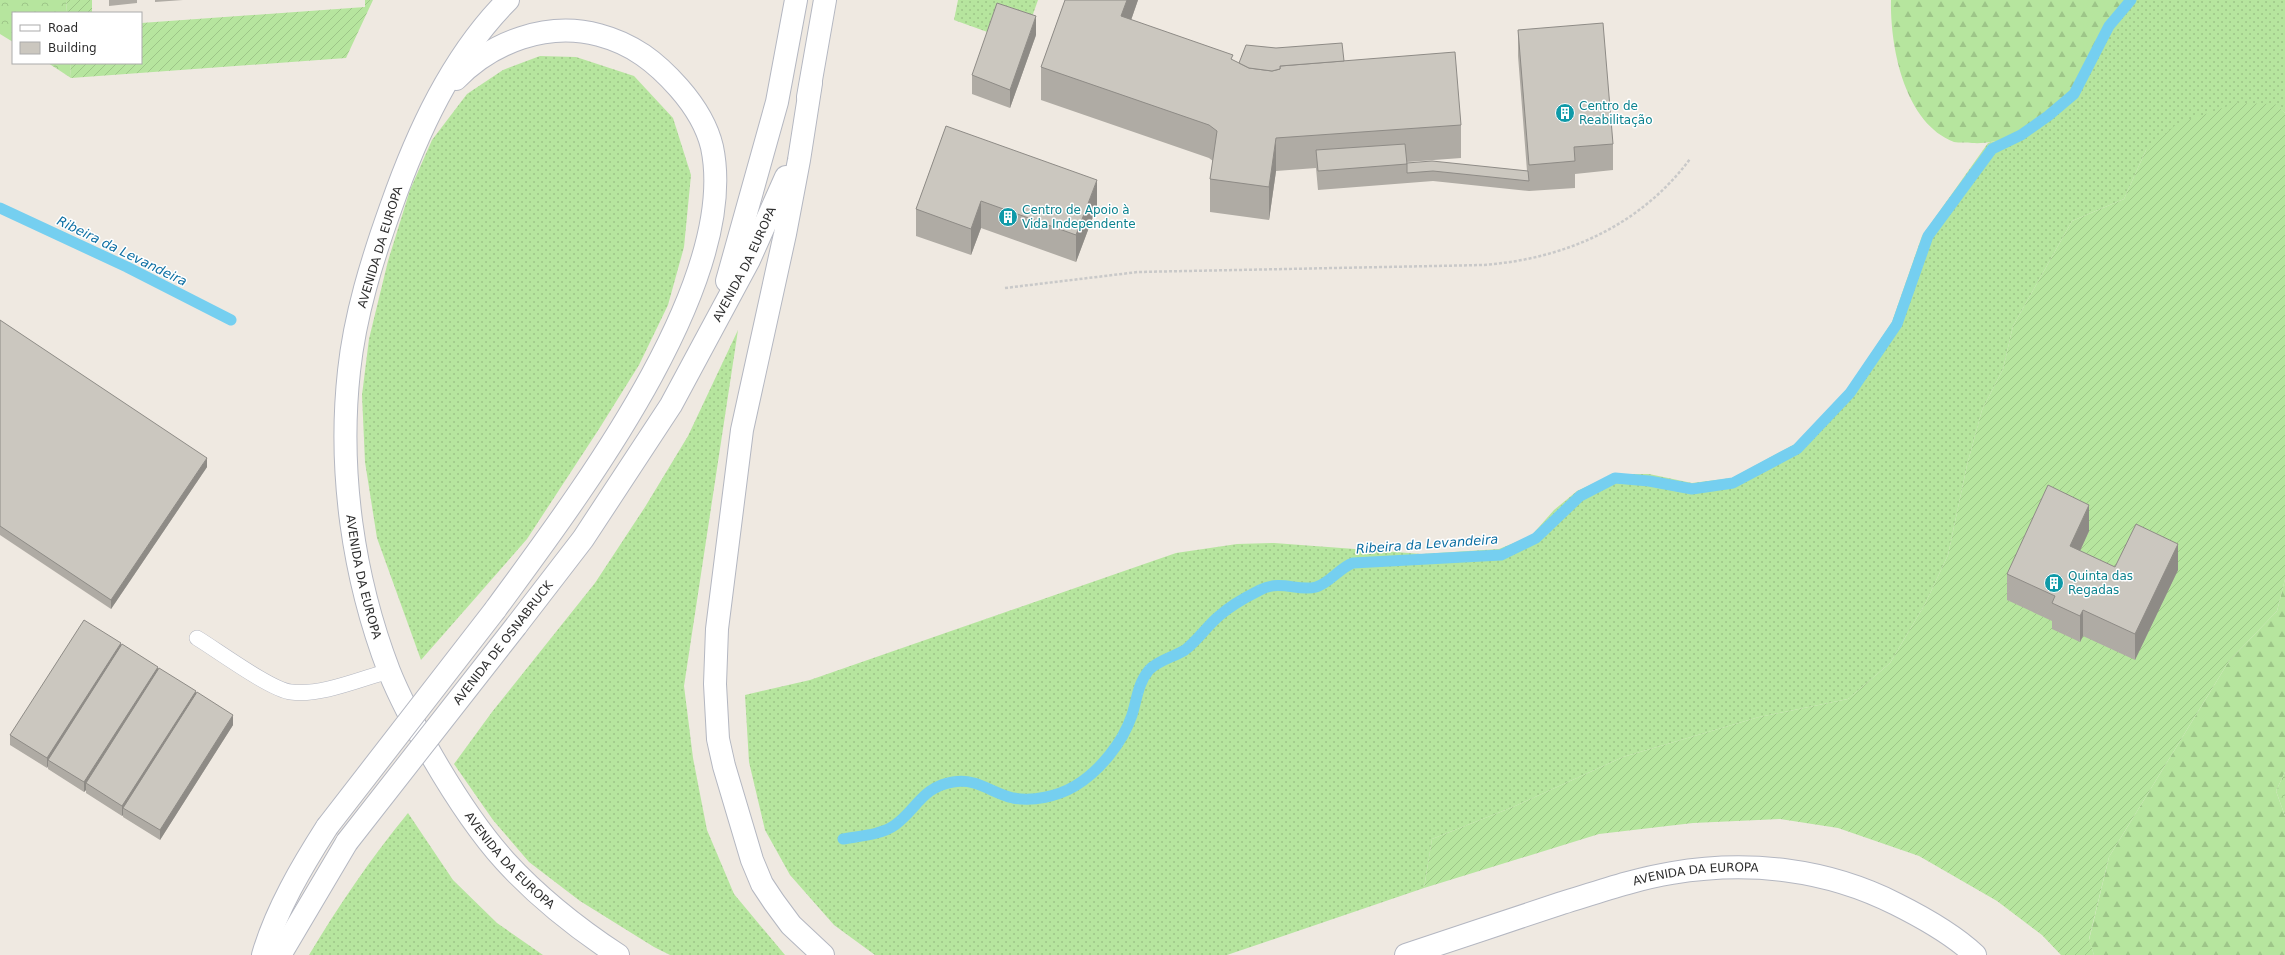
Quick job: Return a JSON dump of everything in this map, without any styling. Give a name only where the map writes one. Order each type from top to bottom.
[{"type":"main road","points":[[426,124],[445,84],[460,59],[480,30],[508,0]]},
{"type":"main road","name":"AVENIDA DA EUROPA","points":[[715,322],[777,102],[796,0]]},
{"type":"main road","name":"AVENIDA DA EUROPA","points":[[715,322],[749,260],[778,197],[796,147],[811,83],[824,0]]},
{"type":"main road","points":[[263,955],[285,901],[310,854],[327,827],[495,610],[547,539],[608,448],[663,353],[694,287],[703,260],[714,203],[716,173],[712,145],[701,120],[685,95],[666,73],[637,50],[619,41],[591,33],[562,31],[536,34],[510,41],[487,52],[469,66],[452,84],[426,124]]},
{"type":"main road","points":[[811,83],[788,219],[742,430],[717,630],[714,684],[718,739],[724,766],[752,860],[762,884],[778,908],[791,925],[824,955]]},
{"type":"main road","name":"AVENIDA DA EUROPA","points":[[426,124],[398,186],[366,287],[349,368],[346,412],[346,456],[352,528],[372,619],[389,671],[413,722],[438,766],[488,841],[541,897],[582,930],[618,955]]},
{"type":"main road","name":"AVENIDA DE OSNABRUCK","points":[[280,955],[347,842],[550,584],[615,493],[671,405],[715,322]]},
{"type":"main road","name":"AVENIDA DA EUROPA","points":[[1406,955],[1538,911],[1637,881],[1672,873],[1728,867],[1785,870],[1836,880],[1862,888],[1926,920],[1975,955]]},
{"type":"lane","points":[[197,638],[275,687],[292,693],[308,693],[326,689],[389,671]]},
{"type":"path","points":[[1005,288],[1138,272],[1483,265],[1521,262],[1554,254],[1626,219],[1658,196],[1690,159]]},
{"type":"green space","points":[[0,0],[66,0],[67,12],[12,12],[12,41],[0,34]]},
{"type":"green space","points":[[66,0],[92,0],[92,12],[67,12]]},
{"type":"green space","points":[[365,0],[373,0],[346,58],[71,78],[70,64],[142,64],[142,23],[365,7]]},
{"type":"green space","points":[[958,0],[1038,0],[1027,31],[993,34],[954,20]]},
{"type":"green space","points":[[1891,0],[2131,0],[2108,28],[2077,90],[2051,115],[2014,136],[1987,143],[1972,143],[1954,142],[1937,132],[1923,118],[1912,101],[1903,81],[1897,60],[1891,19]]},
{"type":"green space","points":[[2131,0],[2285,0],[2285,113],[2274,104],[2146,150],[2124,199],[2072,221],[2013,326],[2003,369],[1982,410],[1967,465],[1948,555],[1925,604],[1890,663],[1848,699],[1759,717],[1623,757],[1513,807],[1432,839],[1424,888],[1227,955],[875,955],[834,925],[790,875],[765,830],[749,762],[745,695],[810,680],[1176,553],[1237,544],[1274,543],[1422,554],[1499,549],[1531,536],[1554,510],[1577,491],[1614,474],[1649,474],[1692,483],[1732,478],[1795,444],[1846,391],[1892,322],[1922,236],[1988,143],[2021,135],[2048,116],[2074,94],[2109,26]]},
{"type":"green space","points":[[540,56],[576,57],[634,76],[673,118],[691,175],[684,247],[668,305],[639,365],[599,429],[527,539],[421,660],[377,538],[365,462],[362,395],[369,339],[388,261],[410,190],[432,140],[467,94],[503,70]]},
{"type":"green space","points":[[50,64],[70,64],[71,78]]},
{"type":"green space","points":[[2237,103],[2275,104],[2285,113],[2285,579],[2277,611],[2229,661],[2109,857],[2089,939],[2094,955],[2061,955],[2042,935],[1997,901],[1919,856],[1838,828],[1780,819],[1693,823],[1599,834],[1424,888],[1432,839],[1513,807],[1623,757],[1759,717],[1848,699],[1890,663],[1925,604],[1948,555],[1967,465],[1982,410],[2003,369],[2013,326],[2072,221],[2124,199],[2146,150],[2177,124]]},
{"type":"green space","points":[[738,330],[684,686],[693,758],[707,830],[734,894],[785,955],[670,955],[654,947],[580,901],[529,862],[493,820],[454,764],[492,712],[595,583],[645,507],[688,436]]},
{"type":"green space","points":[[2285,579],[2285,772],[2276,791],[2285,816],[2285,955],[2094,955],[2089,940],[2109,857],[2229,661],[2277,611]]},
{"type":"green space","points":[[2285,772],[2285,816],[2276,791]]},
{"type":"green space","points":[[408,813],[453,880],[497,923],[543,955],[309,955],[356,882]]},
{"type":"building","points":[[1065,0],[1127,0],[1121,16],[1233,55],[1231,59],[1249,68],[1272,71],[1280,69],[1280,66],[1455,52],[1461,125],[1276,138],[1269,187],[1210,179],[1217,131],[1209,125],[1041,67]]},
{"type":"building","points":[[997,3],[1036,16],[1010,90],[972,75]]},
{"type":"building","name":"Centro de Reabilitação","points":[[1603,23],[1613,144],[1574,147],[1575,161],[1529,165],[1518,30]]},
{"type":"building","points":[[1342,43],[1344,61],[1280,66],[1280,69],[1272,71],[1249,68],[1239,63],[1246,45],[1276,48]]},
{"type":"building","points":[[946,126],[1097,180],[1076,235],[981,201],[971,229],[916,209]]},
{"type":"building","points":[[1405,144],[1407,164],[1318,171],[1316,150]]},
{"type":"building","points":[[1432,161],[1528,171],[1529,181],[1433,171],[1407,173],[1407,163]]},
{"type":"building","points":[[0,320],[207,458],[111,600],[0,526]]},
{"type":"building","name":"Quinta das Regadas","points":[[2048,485],[2089,505],[2070,546],[2115,567],[2136,524],[2178,544],[2135,634],[2083,610],[2080,616],[2052,603],[2055,596],[2007,574]]},
{"type":"building","points":[[84,620],[121,643],[47,758],[10,735]]},
{"type":"building","points":[[122,644],[158,667],[84,782],[48,760]]},
{"type":"building","points":[[159,668],[196,691],[122,806],[86,783]]},
{"type":"building","points":[[197,692],[233,715],[160,830],[123,808]]},
{"type":"waterway","name":"Ribeira da Levandeira","points":[[843,839],[870,835],[895,825],[903,819],[927,794],[934,789],[953,782],[970,782],[1005,796],[1021,799],[1037,799],[1061,793],[1075,786],[1102,764],[1117,745],[1132,715],[1142,680],[1149,670],[1161,661],[1185,650],[1223,612],[1260,590],[1275,586],[1302,588],[1316,587],[1326,582],[1343,568],[1353,563],[1501,555],[1536,538],[1580,496],[1615,478],[1649,481],[1692,489],[1733,483],[1797,449],[1850,393],[1897,324],[1928,236],[1992,149],[2021,135],[2048,116],[2074,94],[2109,26],[2131,0]]},
{"type":"waterway","name":"Ribeira da Levandeira","points":[[0,208],[127,267],[231,320]]},
{"type":"place","name":"Centro de Reabilitação","points":[[1565,113]]},
{"type":"place","name":"Centro de Apoio à Vida Independente","points":[[1008,217]]},
{"type":"place","name":"Quinta das Regadas","points":[[2054,583]]}]
